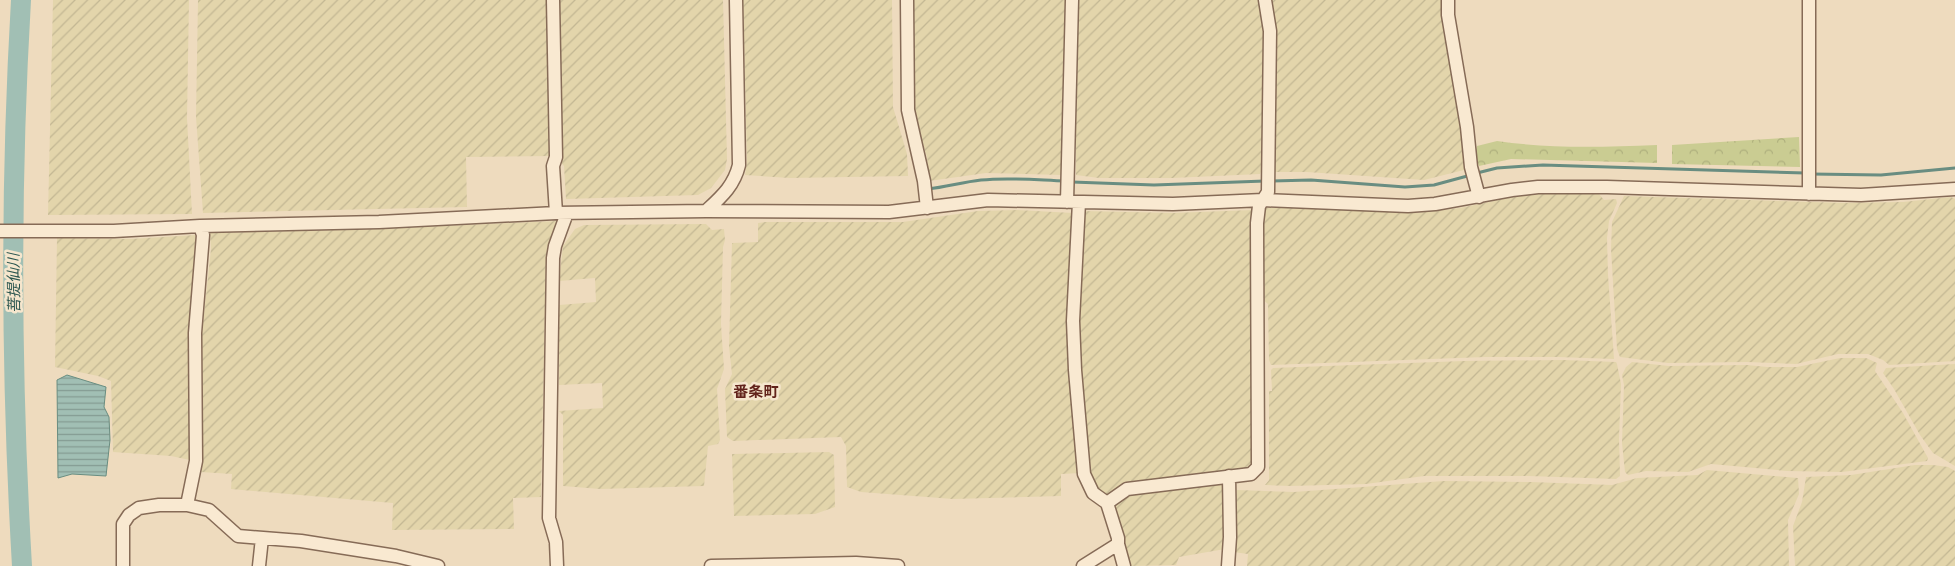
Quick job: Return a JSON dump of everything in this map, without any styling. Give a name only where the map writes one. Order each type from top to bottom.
[{"type":"street","points":[[553,0],[556,157],[554,166],[561,213],[555,246],[553,277],[548,518],[556,542],[557,566]]},
{"type":"street","points":[[706,211],[731,186],[736,178],[739,165],[736,0]]},
{"type":"street","points":[[907,0],[908,110],[924,181],[927,208]]},
{"type":"street","points":[[1072,0],[1073,321],[1075,370],[1084,474],[1094,493],[1106,502],[1118,538],[1124,566]]},
{"type":"street","points":[[1106,502],[1127,489],[1250,474],[1258,466],[1257,223],[1259,206],[1268,192],[1270,115],[1270,30],[1265,0]]},
{"type":"street","points":[[1448,0],[1448,15],[1467,128],[1471,167],[1479,197]]},
{"type":"street","points":[[1809,0],[1809,194]]},
{"type":"street","points":[[0,231],[114,231],[200,226],[379,222],[561,213],[706,211],[889,212],[988,200],[1173,204],[1263,200],[1408,206],[1435,204],[1538,187],[1574,186],[1870,195],[1955,189]]},
{"type":"street","points":[[187,505],[196,460],[195,333],[203,235],[200,226]]},
{"type":"street","points":[[1228,566],[1230,476]]},
{"type":"street","points":[[123,566],[123,524],[129,515],[139,508],[159,505],[187,505],[209,510],[238,536],[301,541],[396,556],[438,566]]},
{"type":"street","points":[[259,566],[262,538]]},
{"type":"street","points":[[1083,566],[1118,544]]},
{"type":"street","points":[[711,566],[856,563],[898,566]]},
{"type":"shaded area","points":[[53,0],[189,0],[187,118],[192,214],[48,215]]},
{"type":"shaded area","points":[[198,0],[548,0],[551,156],[466,157],[467,207],[203,213],[196,117]]},
{"type":"shaded area","points":[[559,0],[723,0],[727,159],[725,170],[711,188],[698,195],[566,199],[564,166],[560,161]]},
{"type":"shaded area","points":[[743,0],[892,0],[893,107],[907,154],[908,176],[790,178],[745,175],[747,161]]},
{"type":"shaded area","points":[[911,0],[1068,0],[1062,175],[986,173],[929,181],[927,157],[912,109]]},
{"type":"shaded area","points":[[1076,0],[1261,0],[1266,31],[1262,169],[1260,174],[1172,178],[1099,178],[1076,175]]},
{"type":"shaded area","points":[[1269,0],[1445,0],[1461,111],[1464,170],[1424,180],[1307,172],[1272,172]]},
{"type":"shaded area","points":[[1599,194],[1604,200],[1616,199],[1617,203],[1609,221],[1607,238],[1614,359],[1485,357],[1271,365],[1269,360],[1268,304],[1261,298],[1262,214],[1265,208],[1311,208],[1416,213],[1460,208],[1522,195]]},
{"type":"shaded area","points":[[1624,196],[1845,203],[1903,202],[1951,197],[1955,199],[1955,361],[1889,365],[1883,360],[1868,354],[1838,354],[1796,364],[1747,362],[1668,363],[1620,357],[1617,349],[1611,249],[1612,222]]},
{"type":"shaded area","points":[[1017,210],[1073,213],[1068,305],[1068,352],[1080,473],[1061,474],[1061,496],[953,499],[861,492],[847,487],[846,446],[841,437],[733,441],[727,437],[725,389],[732,374],[729,346],[732,243],[758,242],[758,223],[765,222],[903,222],[978,211]]},
{"type":"shaded area","points":[[1253,210],[1254,464],[1248,469],[1107,497],[1097,490],[1089,473],[1078,321],[1083,211],[1173,213]]},
{"type":"shaded area","points":[[556,221],[546,258],[541,497],[513,498],[514,529],[392,530],[393,503],[231,489],[232,474],[201,472],[203,461],[202,333],[211,249],[210,233],[379,229]]},
{"type":"shaded area","points":[[706,224],[712,230],[724,229],[725,240],[723,247],[721,324],[724,369],[717,389],[720,440],[718,444],[708,446],[704,486],[600,489],[563,486],[563,415],[559,411],[603,408],[602,383],[559,385],[559,305],[596,302],[595,278],[559,281],[563,246],[575,229],[584,225]]},
{"type":"shaded area","points":[[196,235],[189,345],[190,460],[171,456],[113,452],[111,381],[98,376],[55,367],[57,238],[131,239]]},
{"type":"shaded area","points":[[1840,358],[1866,358],[1877,363],[1875,371],[1903,413],[1928,458],[1927,461],[1842,472],[1787,471],[1711,464],[1688,472],[1646,471],[1628,475],[1625,472],[1622,443],[1624,385],[1622,375],[1626,367],[1632,362],[1669,366],[1747,365],[1797,367]]},
{"type":"shaded area","points":[[1563,360],[1616,362],[1617,364],[1621,384],[1620,476],[1616,479],[1529,476],[1424,476],[1366,484],[1265,485],[1269,480],[1269,391],[1272,391],[1271,370],[1273,368],[1464,361]]},
{"type":"shaded area","points":[[1955,364],[1955,466],[1933,453],[1883,373],[1886,368]]},
{"type":"shaded area","points":[[829,452],[834,455],[835,507],[815,514],[734,516],[732,454]]},
{"type":"shaded area","points":[[1915,465],[1948,467],[1955,471],[1955,566],[1795,566],[1793,526],[1802,502],[1806,477],[1851,475]]},
{"type":"shaded area","points":[[1707,470],[1798,478],[1799,494],[1788,520],[1789,566],[1247,566],[1248,554],[1233,552],[1237,490],[1294,492],[1444,481],[1612,485],[1637,478],[1698,475]]},
{"type":"shaded area","points":[[1222,483],[1225,549],[1179,557],[1176,565],[1129,566],[1124,538],[1115,511],[1116,503],[1125,494]]},
{"type":"green space","points":[[1799,137],[1800,167],[1672,164],[1672,145]]},
{"type":"green space","points":[[1497,141],[1518,144],[1597,147],[1657,145],[1657,163],[1511,159],[1479,166],[1475,154],[1477,146]]},
{"type":"water","points":[[67,375],[106,387],[104,407],[109,417],[110,440],[106,476],[72,474],[58,478],[57,380]]},
{"type":"waterway","name":"菩提仙川","points":[[21,0],[15,141],[13,283],[18,495],[22,566]]},
{"type":"waterway","points":[[1477,173],[1497,168],[1543,165],[1805,173]]},
{"type":"waterway","points":[[1811,174],[1881,175],[1955,168]]},
{"type":"waterway","points":[[1272,181],[1311,180],[1405,187],[1434,185],[1471,175]]},
{"type":"waterway","points":[[928,189],[992,179],[1066,181]]},
{"type":"waterway","points":[[1072,182],[1154,185],[1265,181]]},
{"type":"district","name":"番条町","points":[[756,392]]}]
